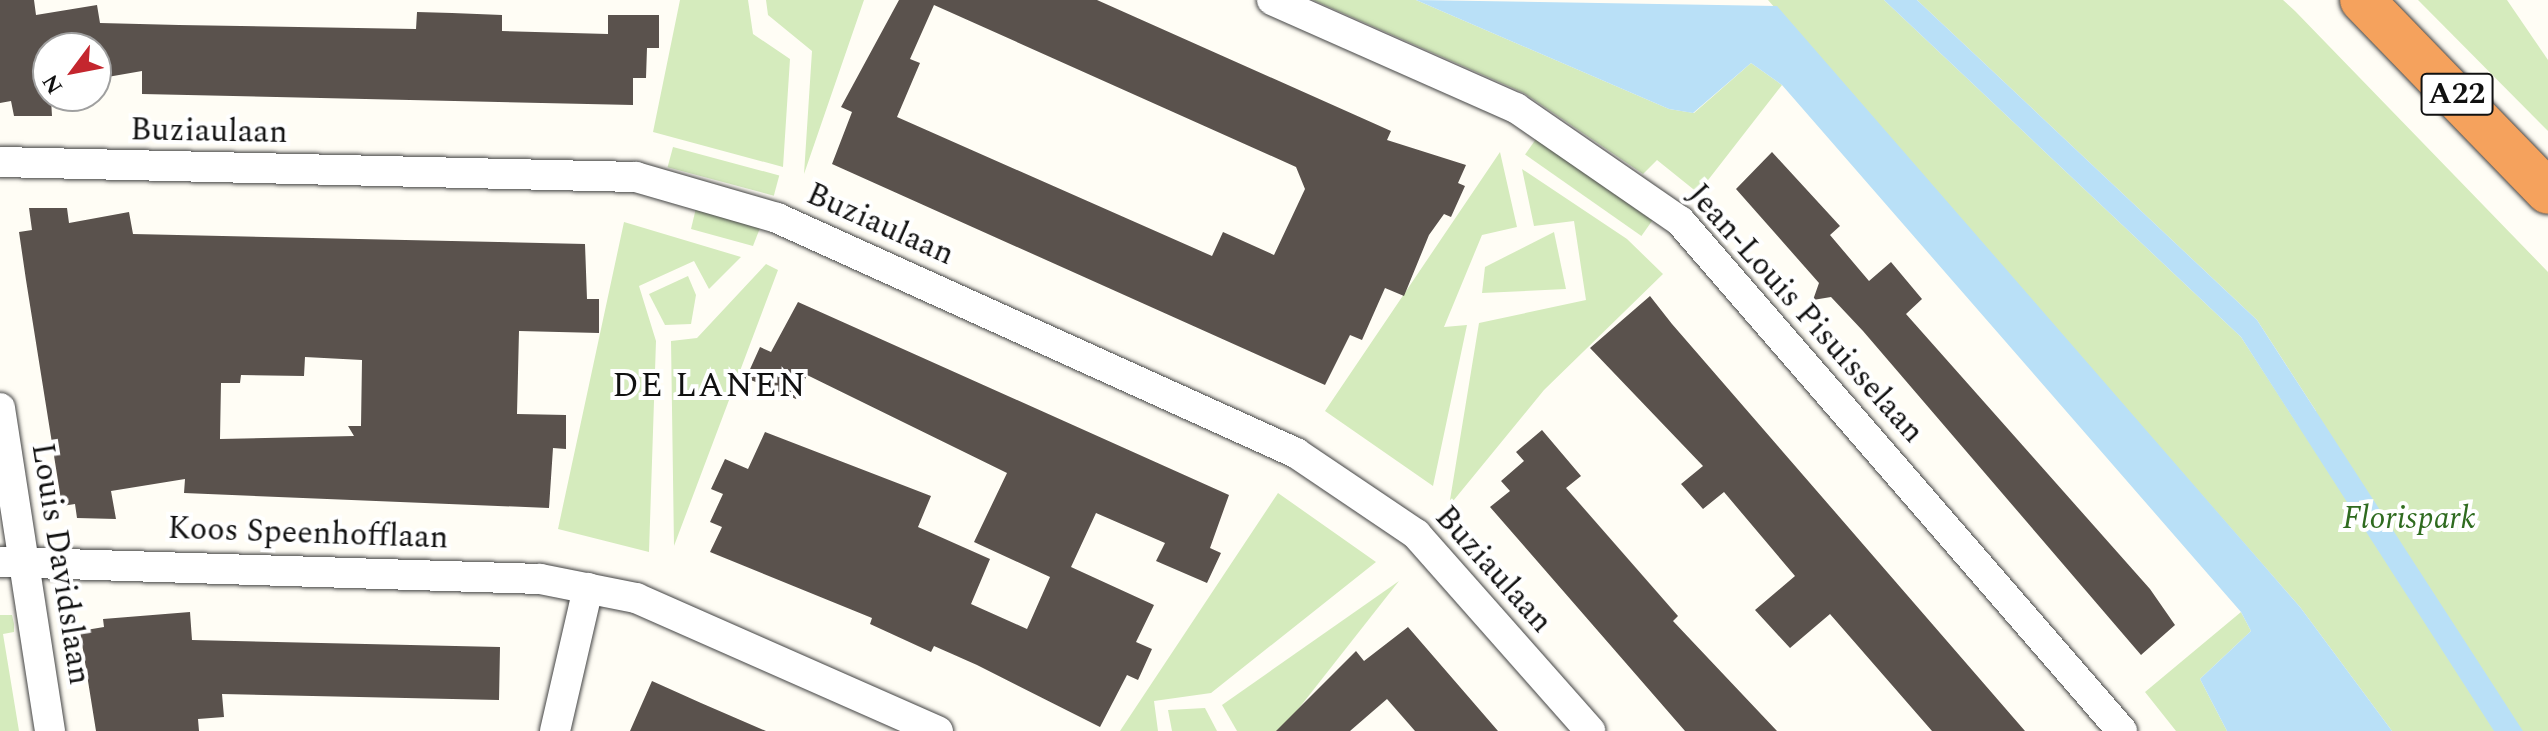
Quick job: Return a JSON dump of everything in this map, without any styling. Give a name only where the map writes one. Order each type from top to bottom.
[{"type":"highway","name":"A22","points":[[2362,0],[2548,192]]},
{"type":"street","name":"Jean-Louis Pisuisselaan","points":[[1272,0],[1516,108],[1680,221],[2122,731]]},
{"type":"street","name":"Buziaulaan","points":[[0,162],[636,177],[777,218],[1296,453],[1416,534],[1590,731]]},
{"type":"street","name":"Louis Davidslaan","points":[[0,408],[12,560],[50,731]]},
{"type":"street","name":"Koos Speenhofflaan","points":[[12,560],[540,579],[636,598],[938,731]]},
{"type":"street","points":[[555,731],[588,588]]},
{"type":"green space","points":[[680,0],[748,0],[753,34],[790,59],[783,167],[653,132]]},
{"type":"green space","points":[[766,0],[864,0],[804,174],[812,51],[768,15]]},
{"type":"green space","points":[[1313,0],[1416,0],[1669,109],[1694,113],[1751,63],[1782,85],[1698,193],[1657,160],[1643,174],[1524,93]]},
{"type":"green space","name":"Florispark","points":[[1768,0],[1884,0],[2241,337],[2298,425],[2316,411],[2257,320],[1917,0],[2283,0],[2295,11],[2548,272],[2548,731],[2392,731],[2300,607]]},
{"type":"green space","points":[[2418,0],[2507,0],[2548,60],[2548,131]]},
{"type":"green space","points":[[1536,139],[1652,220],[1641,236],[1525,155]]},
{"type":"green space","points":[[673,147],[779,175],[774,196],[668,167]]},
{"type":"green space","points":[[1500,152],[1517,227],[1482,235],[1444,327],[1467,325],[1433,486],[1325,411]]},
{"type":"green space","points":[[1522,169],[1627,239],[1663,274],[1544,390],[1449,506],[1479,323],[1586,300],[1574,221],[1534,226]]},
{"type":"green space","points":[[696,208],[760,228],[753,246],[691,229]]},
{"type":"green space","points":[[624,222],[741,257],[709,289],[694,261],[639,286],[656,341],[649,552],[558,529]]},
{"type":"green space","points":[[1554,232],[1566,289],[1482,293],[1485,267]]},
{"type":"green space","points":[[766,264],[778,270],[674,546],[671,341],[697,338]]},
{"type":"green space","points":[[688,276],[696,295],[691,324],[665,325],[649,294]]},
{"type":"green space","points":[[1278,493],[1376,562],[1211,693],[1154,701],[1158,731],[1120,731]]},
{"type":"green space","points":[[1399,581],[1281,731],[1237,731],[1222,705]]},
{"type":"green space","points":[[2241,612],[2251,631],[2200,679],[2227,731],[2176,731],[2145,692]]},
{"type":"green space","points":[[0,615],[12,615],[14,624],[14,632],[3,634],[19,731],[0,731]]},
{"type":"green space","points":[[1205,708],[1217,731],[1172,731],[1168,710]]},
{"type":"water","points":[[1416,0],[1777,6],[2300,607],[2392,731],[2227,731],[2200,679],[2251,631],[2241,612],[1782,85],[1751,63],[1693,113],[1669,109]]},
{"type":"water","points":[[1884,0],[1917,0],[2257,320],[2523,731],[2494,731],[2241,337]]},
{"type":"building","points":[[0,0],[34,0],[36,15],[97,5],[100,23],[179,25],[416,29],[417,12],[502,15],[502,31],[608,34],[608,15],[659,15],[659,48],[647,48],[646,78],[633,78],[633,105],[142,94],[142,71],[112,76],[112,32],[32,32],[32,112],[52,112],[52,116],[14,116],[11,101],[0,103]]},
{"type":"building","points":[[899,0],[1097,0],[1391,131],[1387,140],[1466,165],[1458,183],[1465,186],[1451,217],[1444,214],[1429,235],[1404,296],[1385,288],[1362,340],[1350,335],[1325,385],[832,164],[852,112],[841,107]],"holes":[[[934,5],[1296,167],[1305,189],[1274,255],[1223,232],[1212,256],[897,117],[920,63],[910,59]]]},
{"type":"building","points":[[1772,152],[1840,226],[1830,235],[1869,281],[1891,262],[1922,299],[1906,314],[2150,589],[2175,625],[2141,655],[1863,331],[1831,297],[1813,300],[1819,283],[1736,189]]},
{"type":"building","points":[[29,208],[67,208],[69,223],[129,212],[133,234],[585,244],[587,299],[599,299],[599,333],[519,331],[517,414],[566,415],[566,449],[553,448],[549,508],[184,493],[185,479],[111,491],[116,519],[77,518],[75,504],[62,506],[26,280],[19,232],[32,230]],"holes":[[[305,357],[362,360],[361,426],[348,426],[354,436],[220,439],[221,383],[240,383],[241,375],[304,376]]]},
{"type":"building","points":[[1650,296],[2025,731],[1932,731],[1830,614],[1790,648],[1755,610],[1795,576],[1724,492],[1703,509],[1681,484],[1703,466],[1590,348]]},
{"type":"building","points":[[798,302],[1229,495],[1210,548],[1221,553],[1207,583],[1156,561],[1165,543],[1096,513],[1071,567],[1154,605],[1136,642],[1152,649],[1138,680],[1127,675],[1100,727],[977,665],[934,646],[931,652],[870,624],[872,618],[710,552],[722,527],[710,522],[723,494],[711,489],[725,459],[748,469],[765,432],[931,496],[918,527],[990,559],[971,604],[1027,629],[1050,577],[974,542],[1007,473],[807,375],[796,399],[746,378],[760,347],[771,352]]},
{"type":"building","points":[[1542,430],[1581,476],[1566,488],[1678,616],[1673,621],[1777,731],[1685,731],[1490,507],[1510,491],[1501,481],[1524,461],[1516,452]]},
{"type":"building","points":[[190,612],[192,640],[500,647],[499,700],[222,694],[224,717],[198,719],[199,731],[96,731],[80,631],[104,627],[103,619]]},
{"type":"building","points":[[1408,627],[1498,731],[1415,731],[1387,699],[1350,731],[1276,731],[1356,651],[1364,661]]},
{"type":"building","points":[[652,681],[701,703],[766,731],[630,731]]},
{"type":"district","name":"DE LANEN","points":[[710,387]]}]
